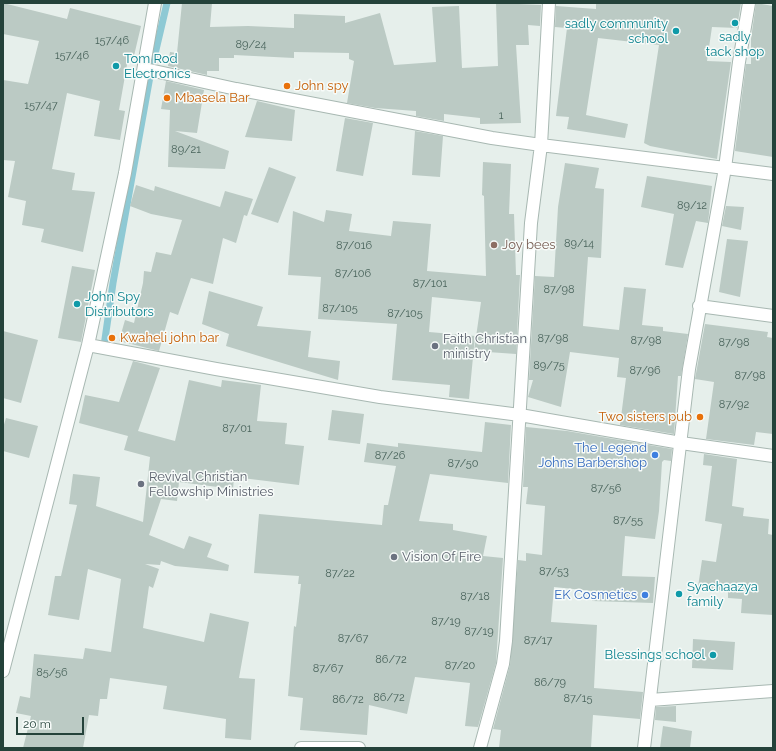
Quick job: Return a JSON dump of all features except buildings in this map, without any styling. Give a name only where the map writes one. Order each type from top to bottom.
[{"type":"street","points":[[3,671],[88,344],[125,173],[145,69],[155,3]]},
{"type":"street","points":[[480,748],[503,664],[506,641],[532,223],[541,145],[549,3]]},
{"type":"street","points":[[644,748],[689,370],[699,306],[725,168],[739,62],[749,3]]},
{"type":"street","points":[[145,69],[338,108],[541,145],[773,174]]},
{"type":"street","points":[[699,306],[773,316]]},
{"type":"street","points":[[88,344],[216,369],[380,397],[520,415],[681,443],[773,456]]},
{"type":"street","points":[[650,700],[773,691]]},
{"type":"street","points":[[301,748],[359,748]]},
{"type":"waterway","points":[[104,346],[113,283],[151,71],[167,3]]},
{"type":"place","name":"sadly tack shop","points":[[735,23]]},
{"type":"place","name":"sadly community school","points":[[676,31]]},
{"type":"place","name":"Tom Rod Electronics","points":[[116,66]]},
{"type":"place","name":"John spy","points":[[287,86]]},
{"type":"place","name":"Mbasela Bar","points":[[167,98]]},
{"type":"place","name":"Joy bees","points":[[494,245]]},
{"type":"place","name":"John Spy Distributors","points":[[77,304]]},
{"type":"place","name":"Kwaheli john bar","points":[[112,338]]},
{"type":"place","name":"Faith Christian ministry","points":[[435,346]]},
{"type":"place","name":"Two sisters pub","points":[[700,417]]},
{"type":"place","name":"The Legend Johns Barbershop","points":[[655,455]]},
{"type":"place","name":"Revival Christian Fellowship Ministries","points":[[141,484]]},
{"type":"place","name":"Vision Of Fire","points":[[394,557]]},
{"type":"place","name":"Syachaazya family","points":[[679,594]]},
{"type":"place","name":"EK Cosmetics","points":[[645,595]]},
{"type":"place","name":"Blessings school","points":[[713,655]]}]
